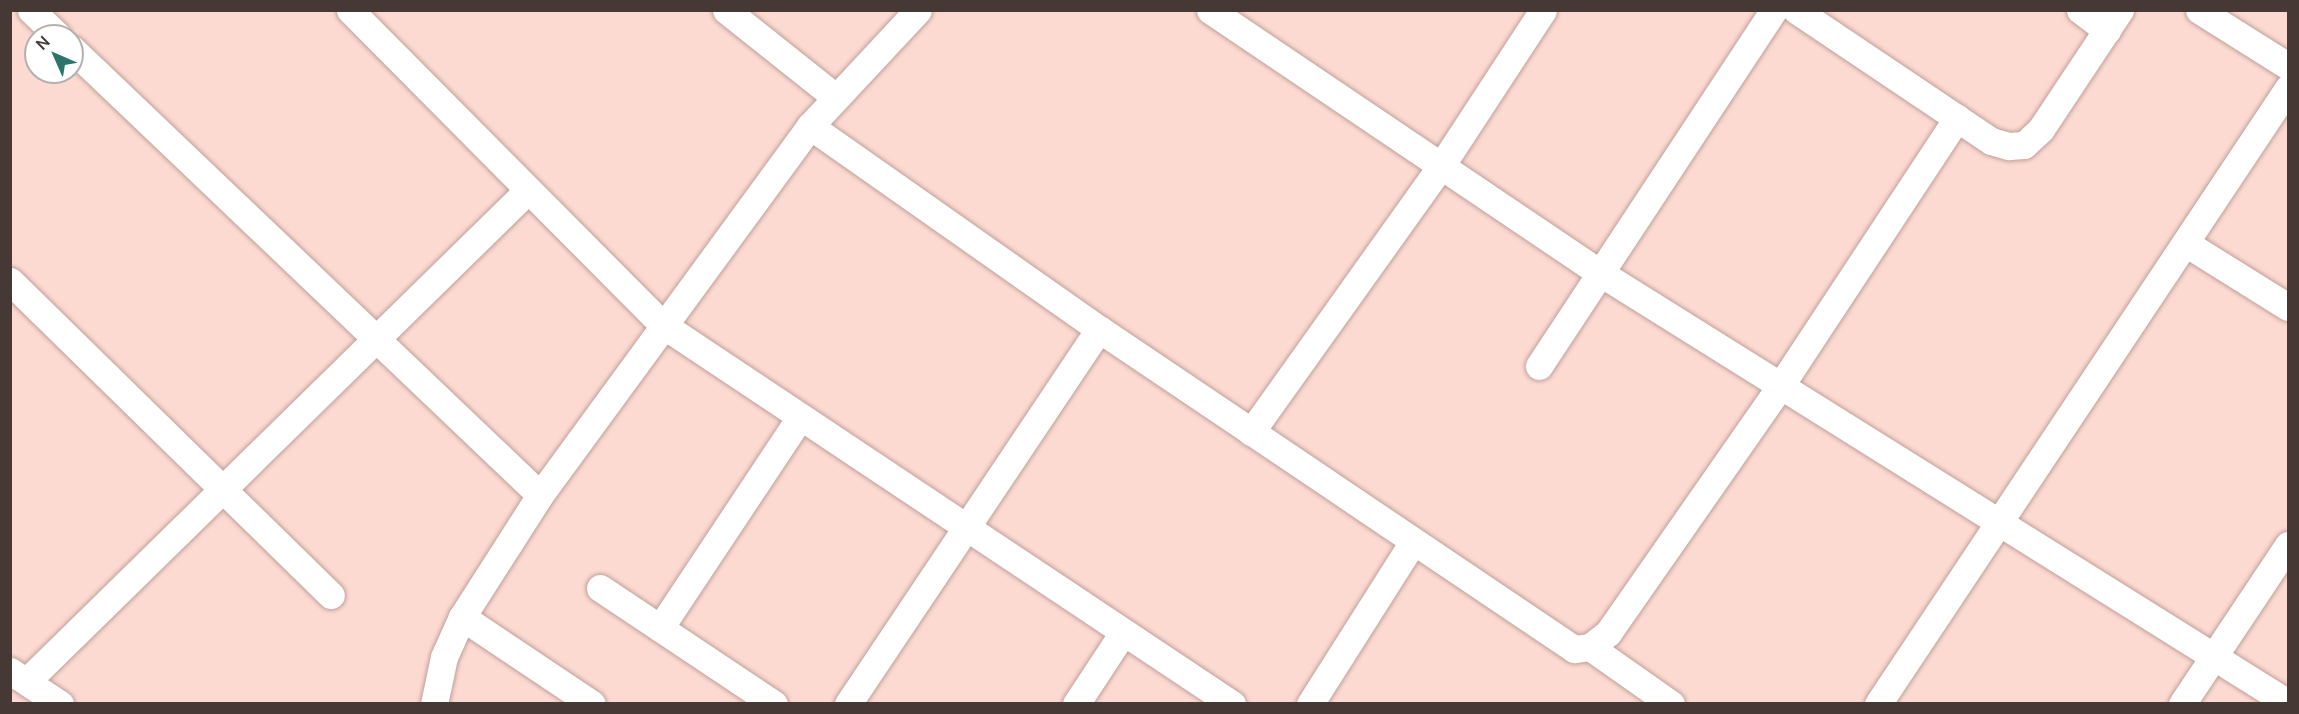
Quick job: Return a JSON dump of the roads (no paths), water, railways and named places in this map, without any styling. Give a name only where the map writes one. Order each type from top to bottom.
[{"type":"street","points":[[31,10],[46,24]]},
{"type":"street","points":[[350,10],[663,325],[1122,634],[1232,704]]},
{"type":"street","points":[[726,10],[834,96]]},
{"type":"street","points":[[434,704],[444,657],[462,617],[540,495],[810,126],[834,96],[918,10]]},
{"type":"street","points":[[1210,10],[1602,274],[2289,703]]},
{"type":"street","points":[[1251,432],[1441,166],[1543,10]]},
{"type":"street","points":[[1539,366],[1602,274],[1774,10]]},
{"type":"street","points":[[1796,10],[1991,141],[2008,146],[2025,145],[2041,129],[2114,20],[2080,10]]},
{"type":"street","points":[[2199,10],[2289,66]]},
{"type":"street","points":[[84,60],[540,495]]},
{"type":"street","points":[[1878,704],[2289,88]]},
{"type":"street","points":[[810,126],[1099,329],[1574,649],[1590,647],[1608,633],[1781,385],[1958,118]]},
{"type":"street","points":[[60,704],[19,676],[222,488],[528,190]]},
{"type":"street","points":[[2187,244],[2289,307]]},
{"type":"street","points":[[10,281],[331,595]]},
{"type":"street","points":[[848,704],[1099,329]]},
{"type":"street","points":[[660,628],[801,417]]},
{"type":"street","points":[[1310,704],[1413,542]]},
{"type":"street","points":[[2182,704],[2289,545]]},
{"type":"street","points":[[600,588],[774,704]]},
{"type":"street","points":[[462,617],[592,704]]},
{"type":"street","points":[[1076,704],[1122,634]]},
{"type":"street","points":[[1590,647],[1671,704]]}]
